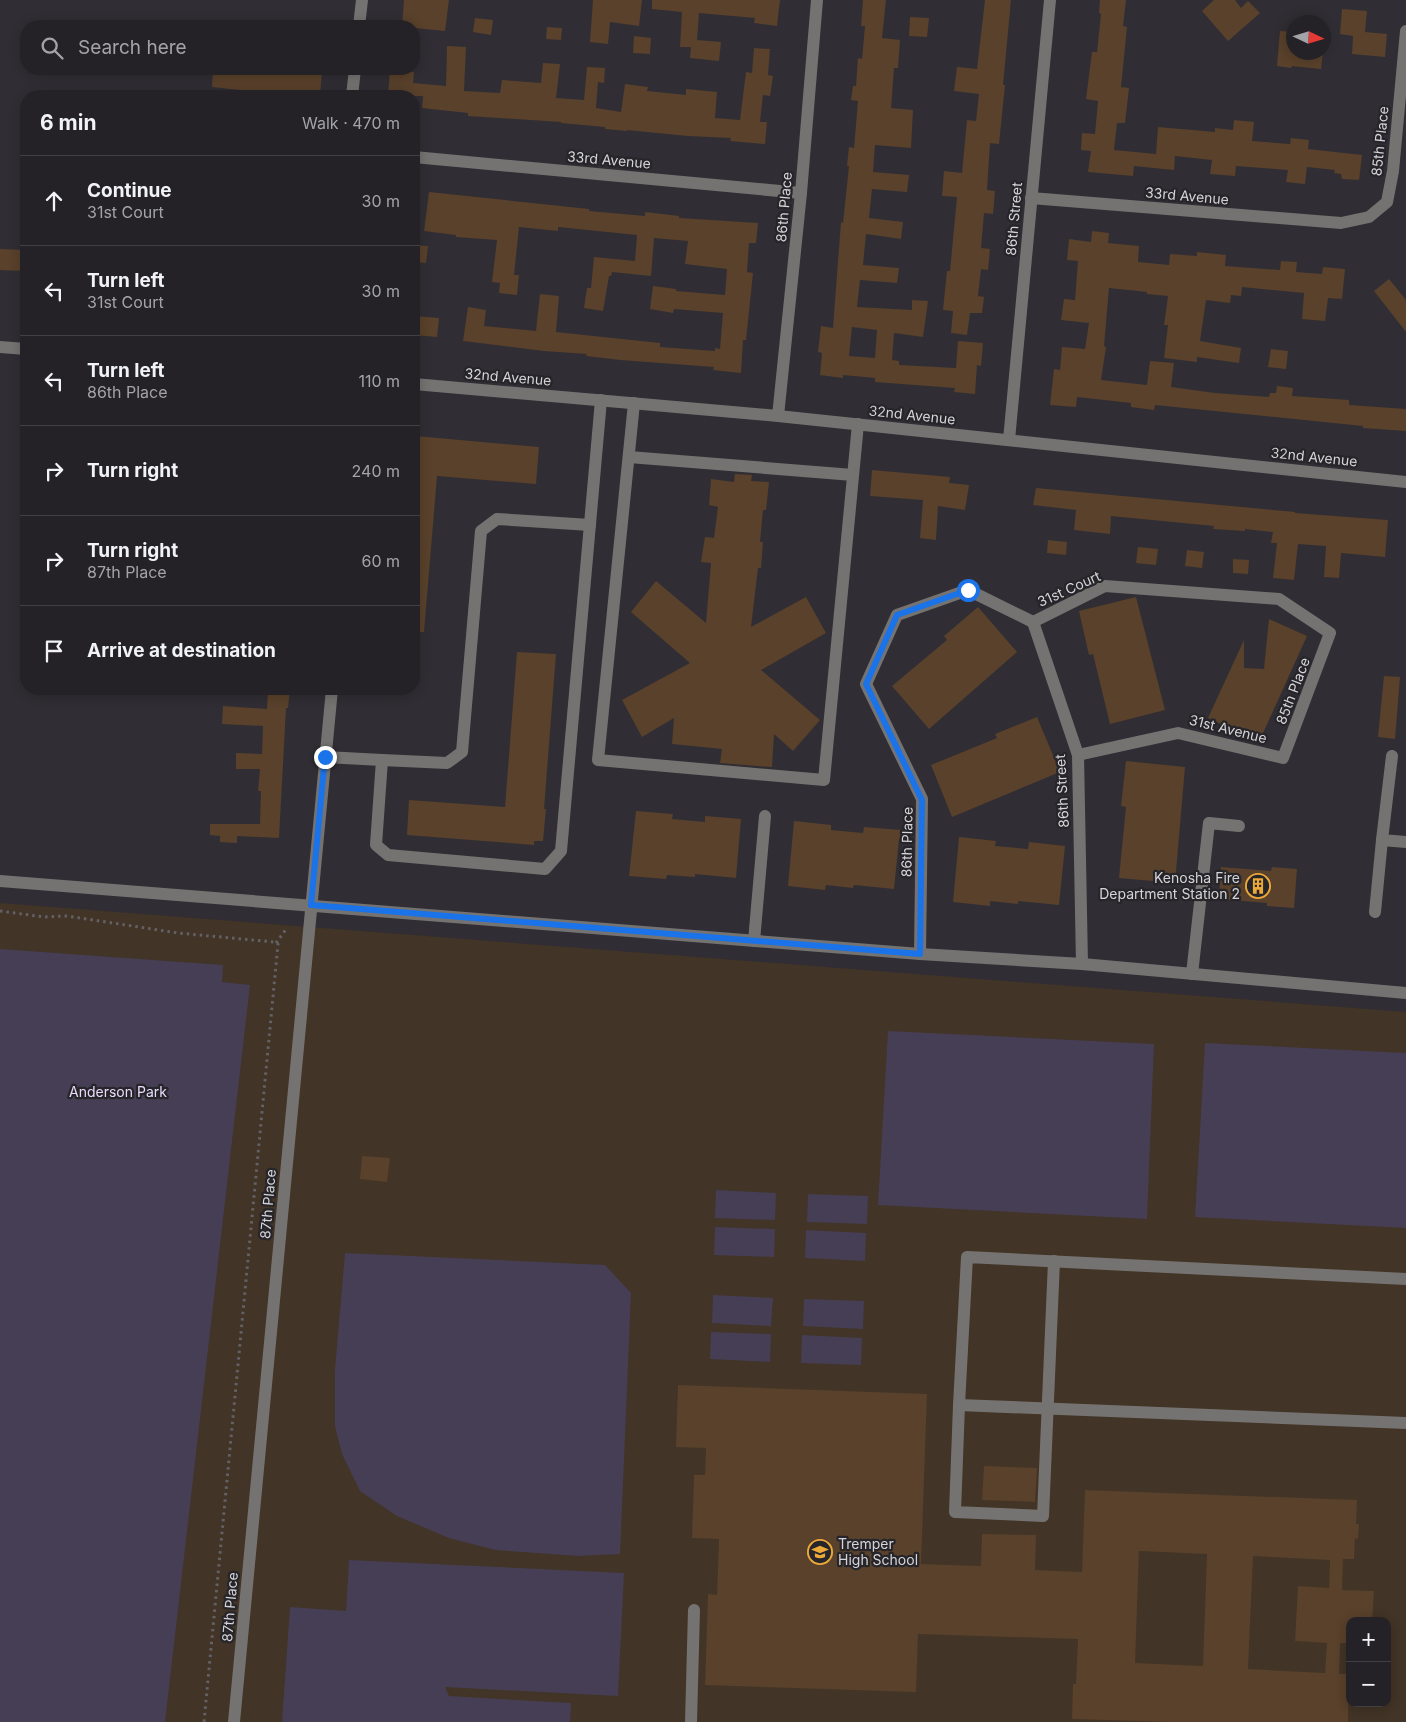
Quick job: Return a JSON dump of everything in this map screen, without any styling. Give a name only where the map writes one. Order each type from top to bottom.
[{"type":"street","points":[[360,20],[362,0]]},
{"type":"street","name":"86th Place","points":[[778,416],[817,0]]},
{"type":"street","name":"86th Street","points":[[1009,440],[1050,0]]},
{"type":"street","name":"85th Place","points":[[1341,223],[1369,217],[1387,202],[1392,171],[1406,31]]},
{"type":"street","points":[[353,90],[354,75]]},
{"type":"street","name":"33rd Avenue","points":[[420,158],[800,193]]},
{"type":"street","name":"33rd Avenue","points":[[1031,198],[1341,223]]},
{"type":"street","points":[[0,347],[20,349]]},
{"type":"street","name":"32nd Avenue","points":[[420,385],[778,416],[1406,482]]},
{"type":"street","points":[[382,760],[376,845],[388,855],[546,869],[562,851],[601,400]]},
{"type":"street","points":[[634,403],[598,760],[824,780],[858,424]]},
{"type":"street","points":[[629,457],[853,475]]},
{"type":"street","points":[[325,757],[447,763],[462,752],[481,531],[497,519],[590,525]]},
{"type":"street","name":"31st Court","points":[[866,684],[897,615],[968,590],[1033,622],[1105,586],[1279,599],[1330,633]]},
{"type":"street","name":"86th Street","points":[[1033,622],[1078,756],[1082,964]]},
{"type":"street","name":"85th Place","points":[[1283,758],[1330,633]]},
{"type":"street","name":"86th Place","points":[[866,684],[922,800],[920,954]]},
{"type":"street","name":"87th Place","points":[[234,1722],[331,695]]},
{"type":"street","name":"31st Avenue","points":[[1078,756],[1178,732],[1283,758]]},
{"type":"street","points":[[1375,912],[1392,756]]},
{"type":"street","points":[[754,940],[764,816]]},
{"type":"street","points":[[1192,974],[1209,823],[1240,826]]},
{"type":"street","points":[[1382,840],[1406,842]]},
{"type":"street","points":[[0,881],[920,954],[1082,964],[1406,993]]},
{"type":"street","points":[[1054,1261],[1043,1516],[955,1512],[966,1257],[1054,1261],[1406,1279]]},
{"type":"street","points":[[960,1405],[1406,1423]]},
{"type":"street","points":[[691,1722],[694,1610]]},
{"type":"path","points":[[0,911],[44,917],[73,917],[178,933],[276,943]]},
{"type":"path","points":[[276,943],[287,928]]},
{"type":"path","points":[[204,1722],[275,980],[278,944],[276,943]]},
{"type":"shaded area","points":[[0,903],[1406,1012],[1406,1722],[0,1722]]},
{"type":"green space","name":"Anderson Park","points":[[0,949],[223,965],[222,982],[250,985],[165,1722],[0,1722]]},
{"type":"green space","points":[[888,1031],[1154,1044],[1147,1219],[878,1205]]},
{"type":"green space","points":[[1205,1043],[1406,1053],[1406,1228],[1195,1217]]},
{"type":"green space","points":[[716,1190],[776,1193],[775,1220],[715,1218]]},
{"type":"green space","points":[[808,1194],[868,1196],[867,1224],[807,1222]]},
{"type":"green space","points":[[715,1227],[775,1229],[774,1257],[714,1255]]},
{"type":"green space","points":[[806,1230],[866,1233],[865,1261],[805,1258]]},
{"type":"green space","points":[[345,1253],[605,1265],[631,1293],[620,1554],[579,1556],[495,1550],[449,1538],[397,1516],[360,1491],[342,1454],[335,1426],[335,1369]]},
{"type":"green space","points":[[713,1295],[773,1298],[771,1326],[712,1323]]},
{"type":"green space","points":[[804,1299],[864,1301],[863,1329],[803,1326]]},
{"type":"green space","points":[[711,1332],[771,1334],[770,1362],[710,1359]]},
{"type":"green space","points":[[802,1335],[862,1338],[861,1365],[801,1363]]},
{"type":"green space","points":[[349,1560],[624,1573],[618,1696],[445,1687],[449,1696],[571,1703],[570,1722],[282,1722],[290,1607],[346,1611]]},
{"type":"building","points":[[404,0],[449,0],[445,31],[420,29],[420,20],[402,20]]},
{"type":"building","points":[[593,0],[642,0],[639,26],[610,22],[608,44],[590,42]]},
{"type":"building","points":[[652,0],[780,0],[777,26],[754,23],[755,18],[699,13],[697,40],[721,42],[719,61],[690,58],[691,47],[680,47],[682,12],[652,9]]},
{"type":"building","points":[[863,0],[886,0],[882,38],[900,40],[898,68],[894,68],[891,108],[913,110],[911,148],[875,145],[873,172],[909,175],[907,192],[872,189],[869,218],[903,222],[901,239],[866,234],[863,265],[899,268],[897,283],[860,280],[857,307],[912,310],[912,300],[928,301],[923,337],[894,333],[892,360],[899,361],[899,365],[956,368],[958,341],[983,343],[981,366],[977,365],[975,394],[954,392],[955,388],[875,382],[875,378],[843,375],[843,378],[820,375],[822,353],[818,352],[821,326],[833,328],[841,222],[843,223],[849,166],[847,166],[849,147],[854,148],[858,101],[851,100],[853,86],[856,86],[858,58],[862,59],[865,26],[861,26]],"holes":[[[852,327],[877,330],[875,358],[849,356]]]},
{"type":"building","points":[[985,0],[1011,0],[999,144],[990,143],[987,190],[995,191],[993,214],[984,213],[981,248],[990,249],[988,270],[981,269],[978,296],[984,297],[982,313],[970,313],[967,335],[951,333],[953,311],[943,310],[947,271],[950,271],[957,197],[942,196],[944,171],[962,173],[967,120],[976,121],[979,94],[954,91],[957,67],[977,69]]},
{"type":"building","points":[[1100,0],[1126,0],[1123,26],[1127,27],[1121,87],[1129,88],[1125,123],[1117,123],[1114,150],[1156,154],[1158,127],[1215,132],[1215,128],[1233,130],[1234,120],[1254,122],[1252,141],[1290,144],[1291,138],[1309,140],[1308,149],[1362,155],[1359,180],[1342,179],[1341,174],[1334,173],[1335,170],[1307,167],[1305,184],[1286,182],[1288,170],[1236,166],[1235,176],[1210,174],[1212,160],[1175,156],[1174,170],[1134,166],[1133,176],[1088,172],[1091,151],[1081,150],[1082,133],[1095,134],[1098,101],[1086,99],[1092,52],[1097,52],[1101,14],[1099,13]]},
{"type":"building","points":[[1214,0],[1235,0],[1241,8],[1248,1],[1260,13],[1228,41],[1202,11]]},
{"type":"building","points":[[1342,9],[1367,11],[1365,32],[1387,34],[1385,57],[1352,54],[1353,36],[1340,34]]},
{"type":"building","points":[[910,17],[929,18],[927,37],[909,36]]},
{"type":"building","points":[[475,18],[493,20],[491,35],[473,32]]},
{"type":"building","points":[[547,27],[562,28],[561,40],[546,39]]},
{"type":"building","points":[[1280,31],[1286,31],[1286,60],[1322,60],[1321,69],[1277,66]]},
{"type":"building","points":[[634,36],[651,38],[650,54],[633,53]]},
{"type":"building","points":[[447,46],[466,47],[464,91],[500,93],[502,80],[541,83],[543,63],[560,64],[556,98],[584,100],[587,67],[605,68],[604,83],[598,82],[596,108],[621,112],[625,84],[648,87],[647,91],[686,95],[686,89],[717,92],[715,118],[740,120],[746,72],[752,73],[754,48],[770,49],[768,75],[773,76],[770,96],[763,95],[760,122],[767,122],[765,144],[730,141],[731,138],[605,129],[605,127],[561,122],[468,116],[468,113],[422,108],[423,96],[420,96],[420,90],[388,90],[390,75],[414,75],[413,83],[446,86]]},
{"type":"building","points":[[213,75],[322,75],[320,90],[240,90],[212,87]]},
{"type":"building","points":[[429,192],[589,209],[589,211],[645,216],[645,212],[679,216],[679,218],[758,223],[756,243],[749,243],[747,272],[753,273],[746,340],[743,340],[741,373],[713,370],[714,367],[620,360],[586,356],[587,354],[463,341],[468,307],[486,310],[484,326],[536,331],[540,294],[559,296],[556,332],[660,343],[660,347],[715,351],[715,348],[720,349],[723,313],[674,309],[673,313],[650,309],[653,286],[676,289],[676,291],[725,295],[727,269],[685,264],[688,241],[654,238],[651,276],[612,272],[611,276],[609,276],[603,311],[584,308],[587,288],[591,288],[594,257],[635,261],[637,235],[558,227],[558,231],[519,227],[514,275],[519,275],[517,295],[499,293],[500,283],[492,282],[497,240],[456,237],[456,235],[424,231]]},
{"type":"building","points":[[1092,231],[1109,233],[1108,243],[1139,246],[1138,262],[1169,265],[1170,254],[1197,256],[1197,252],[1226,255],[1225,266],[1280,270],[1281,261],[1297,262],[1296,272],[1322,274],[1323,267],[1345,269],[1342,299],[1328,298],[1325,321],[1302,319],[1304,293],[1242,287],[1241,296],[1231,295],[1230,303],[1206,300],[1200,341],[1241,348],[1239,363],[1197,357],[1197,362],[1164,358],[1168,325],[1164,325],[1168,296],[1109,288],[1104,346],[1106,347],[1101,380],[1147,385],[1150,361],[1174,363],[1171,387],[1215,393],[1269,397],[1270,393],[1276,393],[1277,386],[1293,388],[1292,396],[1349,400],[1349,405],[1406,409],[1406,431],[1155,405],[1154,410],[1131,407],[1131,403],[1077,397],[1076,407],[1050,405],[1054,369],[1060,370],[1062,347],[1085,349],[1089,323],[1061,320],[1064,299],[1075,300],[1078,261],[1067,260],[1069,239],[1091,242]]},
{"type":"building","points":[[420,245],[428,246],[426,263],[420,262]]},
{"type":"building","points":[[0,249],[20,250],[20,271],[0,270]]},
{"type":"building","points":[[1389,279],[1406,300],[1406,332],[1374,291]]},
{"type":"building","points":[[420,316],[439,318],[437,337],[420,336]]},
{"type":"building","points":[[1271,349],[1288,351],[1286,369],[1268,367]]},
{"type":"building","points":[[420,436],[539,447],[536,484],[437,476],[424,632],[420,632]]},
{"type":"building","points":[[872,470],[950,477],[949,483],[969,485],[965,510],[938,506],[936,540],[920,538],[923,500],[870,496]]},
{"type":"building","points":[[735,474],[752,475],[751,481],[769,482],[766,510],[763,510],[760,542],[763,542],[761,568],[758,568],[751,627],[806,597],[826,633],[761,670],[820,720],[793,751],[774,734],[772,767],[720,763],[722,749],[672,744],[674,718],[642,737],[622,700],[690,663],[631,612],[656,581],[706,623],[711,563],[701,562],[705,537],[714,538],[718,507],[709,505],[711,479],[734,482]]},
{"type":"building","points":[[1036,488],[1388,520],[1385,557],[1341,553],[1339,578],[1324,577],[1326,546],[1298,544],[1294,580],[1273,578],[1277,543],[1271,543],[1273,532],[1245,529],[1245,531],[1213,529],[1214,526],[1111,516],[1110,534],[1074,530],[1076,510],[1033,505]]},
{"type":"building","points":[[1048,540],[1067,542],[1066,555],[1047,553]]},
{"type":"building","points":[[1138,547],[1158,549],[1156,565],[1136,563]]},
{"type":"building","points":[[1187,550],[1204,552],[1202,568],[1185,566]]},
{"type":"building","points":[[1233,559],[1249,560],[1248,574],[1233,573]]},
{"type":"building","points":[[1136,597],[1165,710],[1110,724],[1093,654],[1089,655],[1079,611]]},
{"type":"building","points":[[978,607],[1017,652],[929,729],[892,686],[947,640],[944,636]]},
{"type":"building","points":[[1269,619],[1307,636],[1259,742],[1208,718],[1244,640],[1244,668],[1264,669]]},
{"type":"building","points":[[517,652],[556,654],[543,841],[534,841],[534,845],[407,835],[409,800],[505,807]]},
{"type":"building","points":[[1384,676],[1400,677],[1395,739],[1378,737]]},
{"type":"building","points":[[268,695],[289,695],[288,708],[286,708],[279,838],[237,836],[237,843],[220,842],[220,836],[210,835],[210,824],[260,824],[261,791],[258,791],[260,769],[236,769],[236,753],[262,754],[263,726],[222,724],[223,706],[267,709]]},
{"type":"building","points":[[1037,717],[1060,772],[952,817],[931,765],[997,738],[995,734]]},
{"type":"building","points":[[1126,761],[1185,767],[1175,883],[1119,878],[1126,807],[1121,806]]},
{"type":"building","points":[[636,811],[673,814],[672,819],[705,822],[705,816],[741,819],[736,878],[695,874],[695,877],[667,875],[666,879],[629,876]]},
{"type":"building","points":[[794,821],[831,825],[831,830],[863,833],[864,827],[913,831],[913,833],[899,839],[894,889],[854,885],[853,888],[826,885],[825,890],[788,886]]},
{"type":"building","points":[[959,837],[996,841],[995,846],[1028,849],[1029,842],[1065,846],[1059,905],[1018,901],[1018,904],[990,901],[990,906],[953,902]]},
{"type":"building","name":"Kenosha Fire Department Station 2","points":[[1221,867],[1271,871],[1272,867],[1297,869],[1294,908],[1267,906],[1267,903],[1219,899]]},
{"type":"building","points":[[362,1156],[390,1158],[387,1182],[360,1179]]},
{"type":"building","name":"Tremper High School","points":[[678,1385],[927,1394],[921,1564],[981,1566],[982,1534],[1036,1535],[1035,1570],[1082,1572],[1085,1490],[1357,1500],[1356,1524],[1359,1524],[1358,1539],[1355,1538],[1354,1559],[1343,1559],[1342,1590],[1374,1591],[1372,1617],[1346,1617],[1346,1643],[1340,1643],[1339,1674],[1346,1674],[1348,1722],[1168,1722],[1072,1719],[1073,1684],[1076,1684],[1078,1639],[918,1634],[916,1692],[705,1685],[708,1594],[717,1595],[719,1539],[692,1538],[694,1475],[705,1475],[706,1448],[676,1447]],"holes":[[[1139,1551],[1207,1554],[1203,1666],[1135,1663]],[[1253,1556],[1330,1560],[1329,1588],[1298,1586],[1295,1641],[1327,1643],[1325,1673],[1248,1669]]]},
{"type":"building","points":[[984,1466],[1037,1468],[1035,1502],[982,1500]]},
{"type":"place","name":"Kenosha Fire Department Station 2","points":[[1258,886]]},
{"type":"place","name":"Tremper High School","points":[[820,1552]]},
{"type":"route","points":[[325,757],[311,905],[920,954],[922,800],[866,684],[897,615],[968,590]]}]
